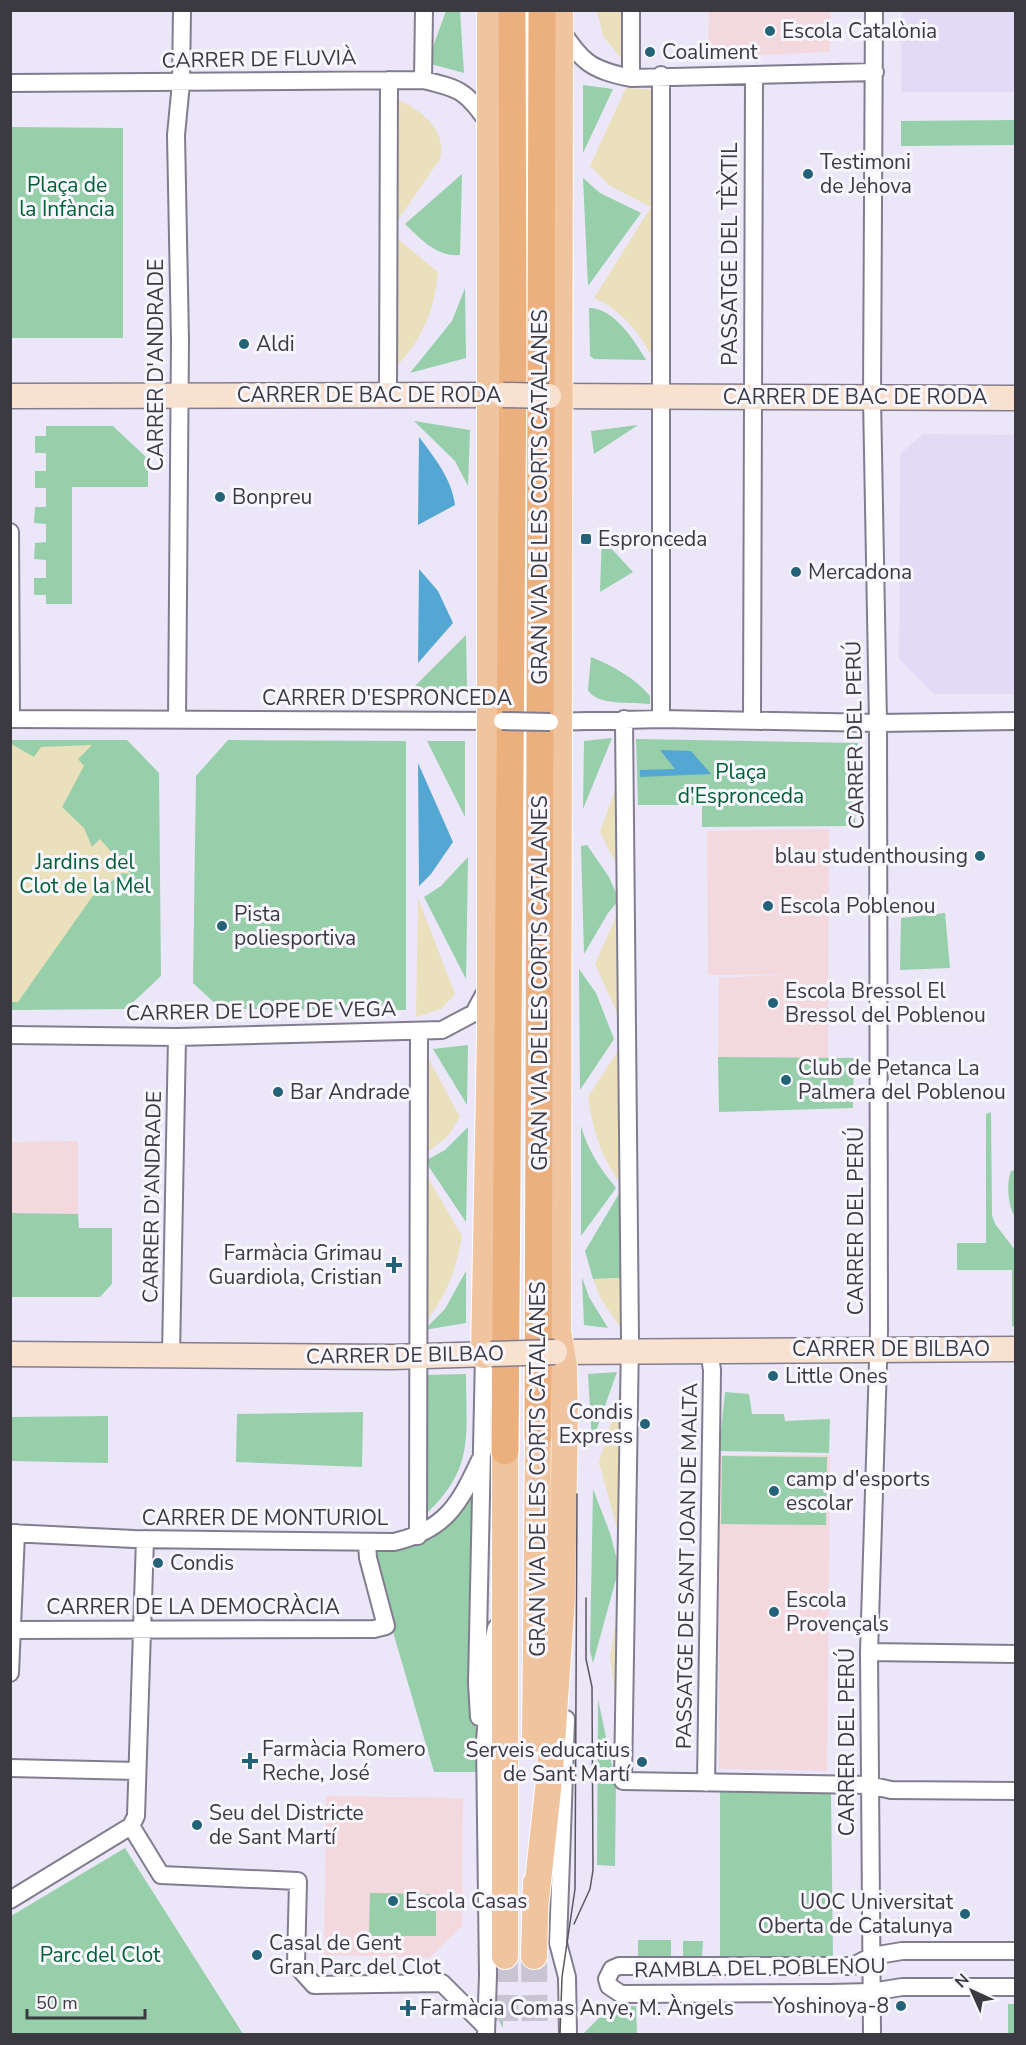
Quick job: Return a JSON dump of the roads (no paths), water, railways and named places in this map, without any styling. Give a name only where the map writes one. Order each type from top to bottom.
[{"type":"highway","name":"GRAN VIA DE LES CORTS CATALANES","points":[[493,1456],[513,357],[512,10]]},
{"type":"highway","name":"GRAN VIA DE LES CORTS CATALANES","points":[[538,1436],[554,17]]},
{"type":"main road","points":[[487,1355],[490,982],[496,721],[497,396],[490,125],[490,10]]},
{"type":"main road","points":[[536,1900],[550,1772],[562,1599],[565,1415],[558,1352],[554,721],[554,17]]},
{"type":"main road","name":"CARRER DE BAC DE RODA","points":[[10,396],[1016,398]]},
{"type":"main road","name":"CARRER DE BILBAO","points":[[10,1354],[420,1357],[630,1351],[1016,1349]]},
{"type":"main road","name":"GRAN VIA DE LES CORTS CATALANES","points":[[534,1956],[538,1436]]},
{"type":"main road","name":"GRAN VIA DE LES CORTS CATALANES","points":[[493,1456],[505,1592],[505,1956]]},
{"type":"street","name":"CARRER D'ANDRADE","points":[[177,720],[179,396],[176,135],[181,83],[182,10]]},
{"type":"street","points":[[423,80],[424,10]]},
{"type":"street","points":[[631,10],[631,78]]},
{"type":"street","name":"CARRER DEL PERÚ","points":[[872,2034],[869,1652],[879,1348],[878,723],[872,398],[874,10]]},
{"type":"street","points":[[554,17],[586,63],[611,74],[631,78],[662,75],[754,77],[875,72]]},
{"type":"street","points":[[662,75],[662,719]]},
{"type":"street","name":"PASSATGE DEL TÈXTIL","points":[[752,720],[754,77]]},
{"type":"street","points":[[388,395],[389,80]]},
{"type":"street","name":"CARRER DE FLUVIÀ","points":[[10,83],[423,80],[454,87],[468,96],[490,125]]},
{"type":"street","points":[[10,532],[11,719]]},
{"type":"street","name":"CARRER D'ESPRONCEDA","points":[[11,719],[496,721],[662,719],[878,723],[1016,721]]},
{"type":"street","points":[[624,719],[630,1351],[623,1780],[869,1785],[891,1790],[1016,1791]]},
{"type":"street","name":"CARRER DE LOPE DE VEGA","points":[[10,1035],[177,1037],[442,1030],[474,1012],[490,982]]},
{"type":"street","points":[[418,1536],[419,1031]]},
{"type":"street","name":"CARRER D'ANDRADE","points":[[171,1356],[177,1037]]},
{"type":"street","name":"PASSATGE DE SANT JOAN DE MALTA","points":[[706,1783],[712,1370],[709,1350]]},
{"type":"street","points":[[485,1741],[477,1707],[493,1456],[487,1355]]},
{"type":"street","name":"CARRER DE MONTURIOL","points":[[13,1533],[145,1539],[367,1544],[394,1542],[418,1536],[449,1515],[493,1456]]},
{"type":"street","points":[[10,1672],[13,1630],[13,1533]]},
{"type":"street","points":[[10,1900],[131,1826],[136,1816],[145,1539]]},
{"type":"street","name":"CARRER DE LA DEMOCRÀCIA","points":[[13,1630],[374,1629],[386,1626],[368,1558],[367,1544]]},
{"type":"street","name":"GRAN VIA DE LES CORTS CATALANES","points":[[486,2031],[488,1975],[485,1741],[493,1642],[505,1592]]},
{"type":"street","points":[[562,1599],[566,1719],[558,1943],[567,1977],[568,2034]]},
{"type":"street","points":[[869,1652],[1016,1654]]},
{"type":"street","points":[[10,1768],[137,1771]]},
{"type":"street","points":[[131,1826],[161,1875],[298,1881],[297,1965],[314,1984],[442,1983],[486,2031]]},
{"type":"street","name":"RAMBLA DEL POBLENOU","points":[[1016,1951],[917,1950],[872,1956],[853,1966],[619,1966],[612,1969],[607,1979],[609,1986],[621,1994],[871,1992],[902,1987],[1016,1987]]},
{"type":"water","points":[[419,437],[446,477],[455,505],[418,525]]},
{"type":"water","points":[[419,569],[438,591],[453,623],[418,663]]},
{"type":"water","points":[[660,750],[691,751],[711,774],[640,777],[640,770],[675,769]]},
{"type":"water","points":[[418,763],[453,842],[431,874],[419,886]]},
{"type":"tunnel","points":[[505,1956],[505,2034]]},
{"type":"tunnel","points":[[534,1956],[535,2034]]},
{"type":"tram line","points":[[560,2034],[562,1977],[575,1889],[577,1494]]},
{"type":"tram line","points":[[574,1924],[590,1889],[593,1870],[592,1687],[586,1659],[586,1598]]},
{"type":"place","name":"Escola Catalònia","points":[[770,31]]},
{"type":"place","name":"Coaliment","points":[[650,52]]},
{"type":"place","name":"Testimoni de Jehova","points":[[808,174]]},
{"type":"place","name":"Aldi","points":[[244,344]]},
{"type":"place","name":"Bonpreu","points":[[220,497]]},
{"type":"place","name":"Espronceda","points":[[586,539]]},
{"type":"place","name":"Mercadona","points":[[796,572]]},
{"type":"place","name":"blau studenthousing","points":[[980,856]]},
{"type":"place","name":"Escola Poblenou","points":[[768,906]]},
{"type":"place","name":"Pista poliesportiva","points":[[222,926]]},
{"type":"place","name":"Escola Bressol El Bressol del Poblenou","points":[[773,1003]]},
{"type":"place","name":"Club de Petanca La Palmera del Poblenou","points":[[786,1080]]},
{"type":"place","name":"Bar Andrade","points":[[278,1092]]},
{"type":"place","name":"Farmàcia Grimau Guardiola, Cristian","points":[[394,1265]]},
{"type":"place","name":"Little Ones","points":[[773,1376]]},
{"type":"place","name":"Condis Express","points":[[645,1424]]},
{"type":"place","name":"camp d'esports escolar","points":[[774,1491]]},
{"type":"place","name":"Condis","points":[[158,1563]]},
{"type":"place","name":"Escola Provençals","points":[[774,1612]]},
{"type":"place","name":"Farmàcia Romero Reche, José","points":[[250,1761]]},
{"type":"place","name":"Serveis educatius de Sant Martí","points":[[642,1762]]},
{"type":"place","name":"Seu del Districte de Sant Martí","points":[[197,1825]]},
{"type":"place","name":"Escola Casas","points":[[393,1901]]},
{"type":"place","name":"UOC Universitat Oberta de Catalunya","points":[[965,1914]]},
{"type":"place","name":"Casal de Gent Gran Parc del Clot","points":[[257,1955]]},
{"type":"place","name":"Yoshinoya-8","points":[[901,2006]]},
{"type":"place","name":"Farmàcia Comas Anye, M. Àngels","points":[[408,2008]]},
{"type":"park label","name":"Plaça de la Infància","points":[[67,197]]},
{"type":"park label","name":"Plaça d'Espronceda","points":[[741,784]]},
{"type":"park label","name":"Jardins del Clot de la Mel","points":[[85,874]]},
{"type":"park label","name":"Parc del Clot","points":[[100,1955]]}]
